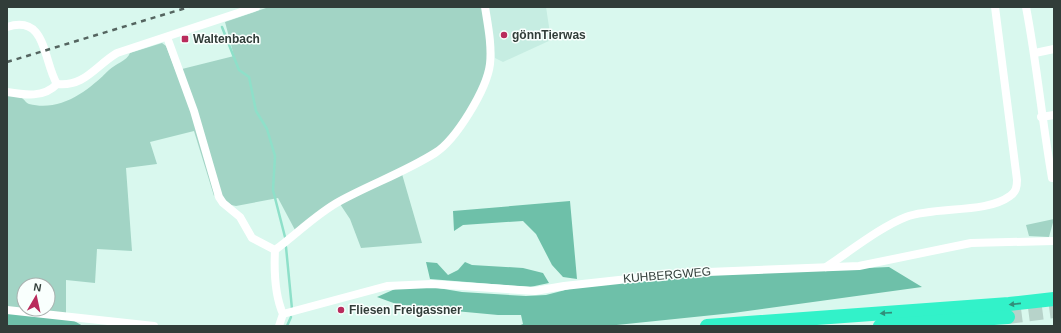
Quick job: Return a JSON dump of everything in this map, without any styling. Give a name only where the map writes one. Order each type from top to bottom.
[{"type":"highway","points":[[707,326],[1001,305],[1054,299]]},
{"type":"highway","points":[[880,326],[1008,317]]},
{"type":"street","points":[[57,84],[68,85],[82,80],[105,60],[117,53],[256,7]]},
{"type":"street","points":[[275,250],[338,202],[425,159],[445,146],[456,134],[480,93],[490,66],[489,33],[485,7]]},
{"type":"street","points":[[826,268],[894,223],[907,217],[989,204],[1004,200],[1015,191],[1017,180],[995,7]]},
{"type":"street","points":[[1026,7],[1034,53],[1041,117],[1053,178]]},
{"type":"street","points":[[7,26],[25,24],[32,27],[38,34],[52,76],[57,84]]},
{"type":"street","points":[[167,36],[194,111],[219,197],[223,203],[240,217],[252,238],[275,250]]},
{"type":"street","points":[[1034,53],[1054,49]]},
{"type":"street","points":[[7,92],[33,95],[51,90],[57,84]]},
{"type":"street","points":[[1041,117],[1054,114]]},
{"type":"street","name":"KUHBERGWEG","points":[[283,314],[387,286],[432,284],[535,291],[564,286],[683,273],[859,266],[971,243],[994,241],[1036,243],[1054,241]]},
{"type":"street","points":[[275,250],[280,306],[283,314],[279,326]]},
{"type":"street","points":[[7,310],[154,326]]},
{"type":"shaded area","points":[[488,7],[546,7],[551,40],[503,62],[495,58]]},
{"type":"green space","points":[[269,7],[482,7],[486,34],[486,71],[470,107],[450,136],[435,150],[295,230],[278,198],[236,206],[231,205],[222,197],[182,69],[234,56],[225,22]]},
{"type":"green space","points":[[162,43],[166,46],[189,105],[215,194],[214,196],[194,131],[150,142],[157,164],[126,168],[132,251],[97,249],[95,283],[66,280],[66,314],[56,313],[56,277],[16,277],[16,309],[7,308],[7,96],[19,97],[29,104],[41,106],[63,102],[83,92],[130,53]]},
{"type":"green space","points":[[402,174],[422,243],[361,248],[350,219],[340,204]]},
{"type":"green space","points":[[570,201],[577,279],[563,277],[552,265],[536,234],[523,221],[463,225],[454,231],[453,211]]},
{"type":"green space","points":[[1054,219],[1049,237],[1029,236],[1026,225]]},
{"type":"green space","points":[[426,262],[437,263],[448,275],[458,270],[465,262],[472,265],[523,268],[543,273],[549,283],[530,287],[430,279]]},
{"type":"green space","points":[[889,267],[922,287],[733,313],[607,326],[518,326],[523,324],[521,315],[498,315],[455,311],[426,306],[399,305],[377,297],[395,289],[432,287],[462,292],[526,296],[546,295],[577,287],[683,276]]},
{"type":"green space","points":[[7,312],[16,313],[16,317],[69,318],[83,326],[7,326]]},
{"type":"waterway","points":[[222,27],[239,70],[249,77],[256,111],[267,129],[275,156],[273,190],[285,237]]},
{"type":"waterway","points":[[286,247],[292,309]]},
{"type":"waterway","points":[[287,326],[291,317]]},
{"type":"tunnel","points":[[1008,317],[1054,311]]},
{"type":"railway","points":[[7,62],[189,7]]},
{"type":"place","name":"gönnTierwas","points":[[504,35]]},
{"type":"place","name":"Waltenbach","points":[[185,39]]},
{"type":"place","name":"Fliesen Freigassner","points":[[341,310]]}]
